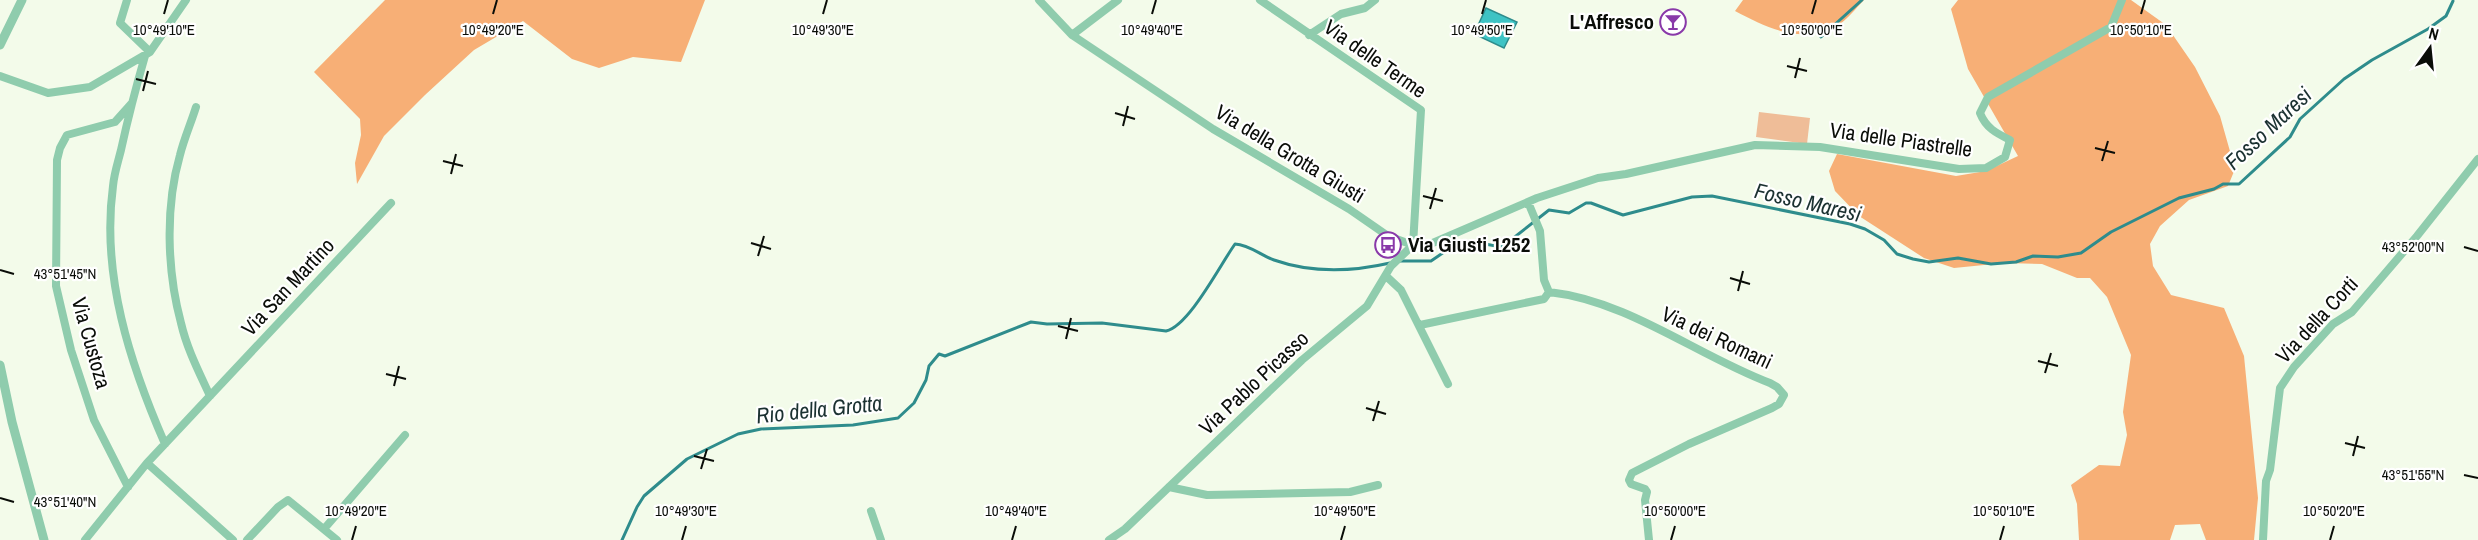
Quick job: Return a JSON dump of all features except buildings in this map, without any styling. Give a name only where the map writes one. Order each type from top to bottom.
[{"type":"street","points":[[0,45],[22,0]]},
{"type":"street","points":[[127,0],[120,23],[148,54]]},
{"type":"street","points":[[165,444],[129,352],[115,285],[111,240],[113,186],[132,103],[148,54],[186,0]]},
{"type":"street","name":"Via della Grotta Giusti","points":[[1040,0],[1072,35],[1213,129],[1351,211],[1388,236],[1413,244],[1428,245],[1547,194]]},
{"type":"street","points":[[1072,35],[1118,0]]},
{"type":"street","name":"Via delle Terme","points":[[1260,0],[1420,110],[1413,244]]},
{"type":"street","points":[[1309,35],[1341,14],[1365,8],[1375,0]]},
{"type":"street","name":"Via delle Piastrelle","points":[[1547,194],[1598,178],[1626,174],[1755,145],[1820,147],[1959,169],[1986,168],[2005,157],[2010,140],[1994,133],[1985,124],[1980,113],[1988,97],[2111,27],[2122,0]]},
{"type":"street","points":[[0,76],[48,93],[90,87],[148,54]]},
{"type":"street","name":"Via Custoza","points":[[128,487],[94,420],[71,350],[56,286],[57,160],[60,147],[67,135],[110,124],[123,115],[132,103]]},
{"type":"street","points":[[196,107],[179,156],[171,213],[171,250],[174,290],[181,325],[210,396]]},
{"type":"street","name":"Via della Corti","points":[[2263,540],[2266,481],[2271,470],[2280,388],[2294,367],[2333,324],[2352,312],[2417,236],[2478,159]]},
{"type":"street","points":[[1420,325],[1544,299],[1549,292],[1544,280],[1540,231],[1528,202]]},
{"type":"street","name":"Via San Martino","points":[[85,540],[147,463],[391,203]]},
{"type":"street","name":"Via Pablo Picasso","points":[[1109,540],[1125,529],[1302,360],[1367,306],[1391,266],[1413,244]]},
{"type":"street","points":[[1386,276],[1401,290],[1448,384]]},
{"type":"street","name":"Via dei Romani","points":[[1549,292],[1565,294],[1631,316],[1770,383],[1784,395],[1779,404],[1772,408],[1689,444],[1629,476],[1631,484],[1647,490],[1649,540]]},
{"type":"street","points":[[0,365],[12,422],[44,540]]},
{"type":"street","points":[[324,529],[405,435]]},
{"type":"street","points":[[147,463],[233,540]]},
{"type":"street","points":[[1169,487],[1207,495],[1350,492],[1378,484]]},
{"type":"street","points":[[247,540],[278,507],[288,500],[337,540]]},
{"type":"street","points":[[871,511],[881,540]]},
{"type":"shaded area","points":[[385,0],[705,0],[681,62],[633,57],[599,68],[572,59],[523,21],[474,50],[425,95],[384,136],[357,184],[355,163],[361,135],[360,119],[314,72]]},
{"type":"shaded area","points":[[1743,0],[1864,0],[1837,26],[1823,32],[1797,34],[1772,28],[1735,11]]},
{"type":"shaded area","points":[[1958,0],[2131,0],[2166,25],[2195,67],[2220,116],[2235,169],[2228,186],[2189,200],[2160,226],[2150,244],[2153,266],[2171,295],[2224,308],[2244,356],[2258,498],[2254,540],[2206,540],[2200,524],[2175,525],[2170,540],[2079,540],[2077,504],[2071,485],[2099,465],[2120,466],[2127,435],[2123,412],[2131,355],[2107,297],[2090,278],[2077,278],[2042,264],[2004,263],[1954,268],[1924,258],[1859,216],[1835,191],[1829,171],[1837,154],[1956,176],[1986,171],[2018,156],[1968,69],[1951,9]]},
{"type":"shaded area","points":[[1759,112],[1810,118],[1807,144],[1756,137]]},
{"type":"water","points":[[1486,8],[1517,22],[1504,48],[1474,34]]},
{"type":"waterway","points":[[1821,37],[1862,0]]},
{"type":"waterway","name":"Fosso Maresi","points":[[1399,261],[1431,261],[1450,248],[1479,243],[1502,247],[1549,210],[1569,213],[1586,203],[1591,203],[1623,215],[1692,197],[1712,196],[1850,224],[1865,229],[1884,240],[1897,254],[1929,262],[1958,258],[1991,264],[2016,262],[2033,256],[2058,257],[2081,253],[2111,232],[2179,198],[2214,189],[2223,184],[2239,184],[2290,137],[2300,119],[2344,79],[2372,60],[2428,29],[2446,16],[2453,1]]},
{"type":"waterway","name":"Rio della Grotta","points":[[622,540],[644,496],[687,459],[738,434],[761,429],[853,425],[898,418],[914,403],[926,380],[929,366],[939,354],[945,356],[1031,322],[1102,323],[1166,331],[1175,327],[1204,294],[1235,244],[1245,246],[1274,260],[1317,269],[1361,268],[1390,263]]},
{"type":"place","name":"L'Affresco","points":[[1673,22]]},
{"type":"place","name":"Via Giusti 1252","points":[[1388,245]]}]
